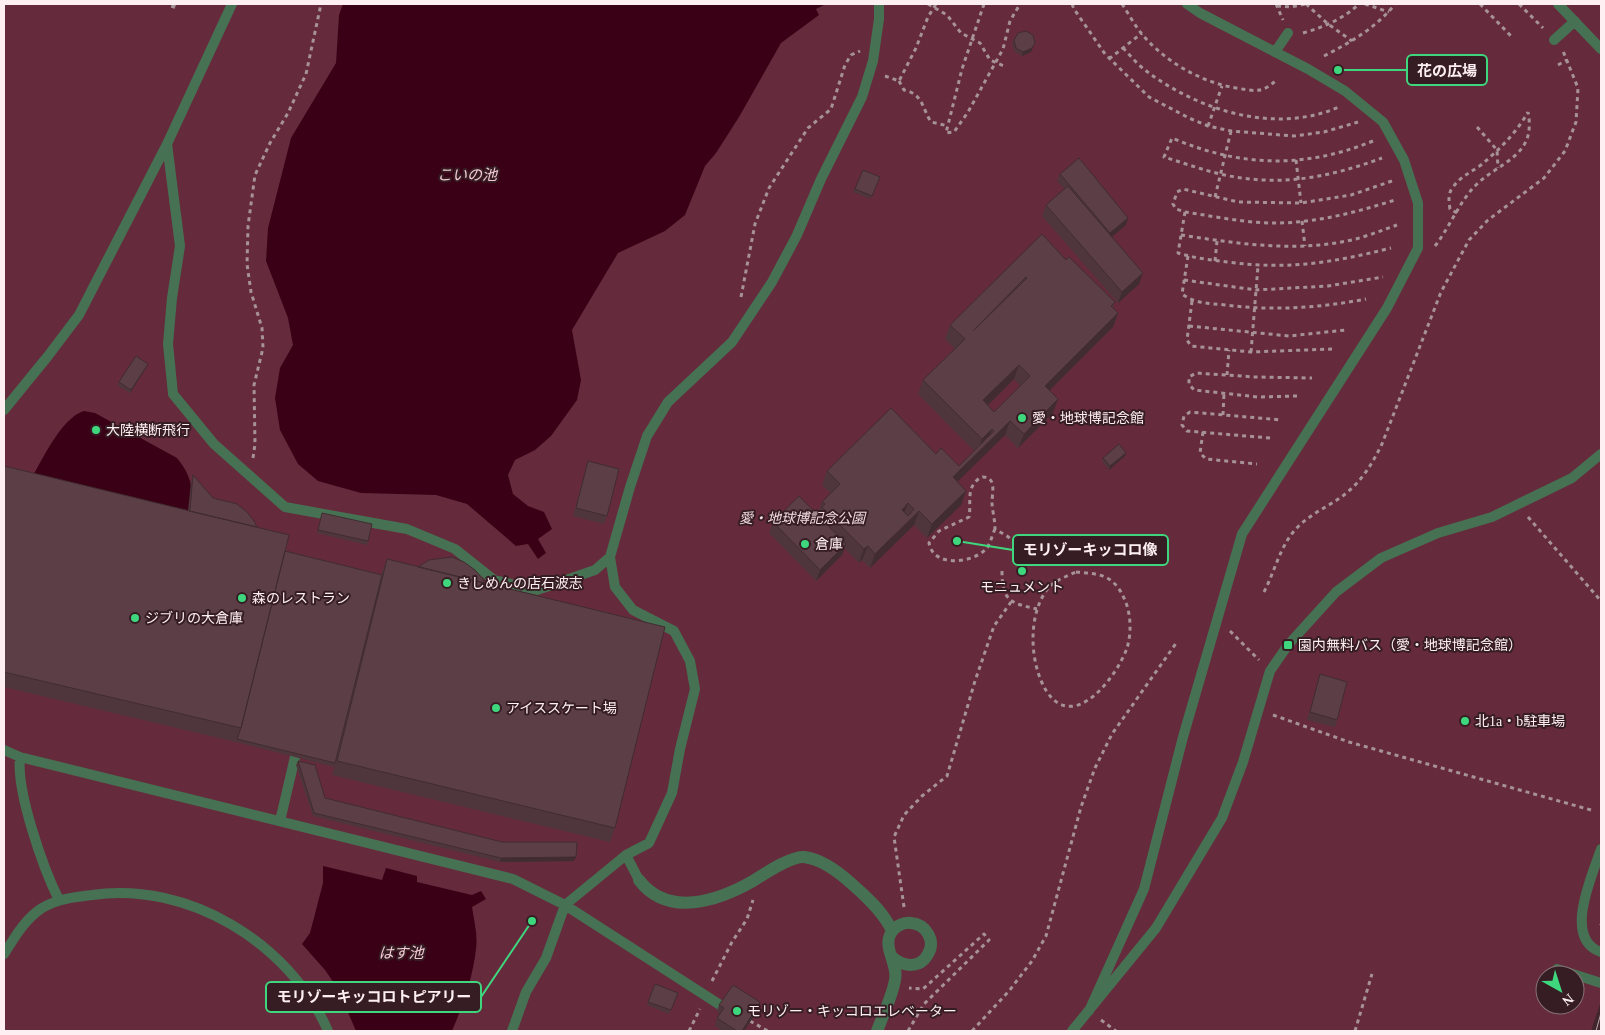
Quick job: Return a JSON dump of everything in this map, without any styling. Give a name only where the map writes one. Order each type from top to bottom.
[{"type":"street","points":[[639,880],[646,889],[667,901],[692,903],[723,895],[777,866],[803,857],[824,864],[846,878],[888,922],[892,931]]},
{"type":"street","points":[[877,1031],[896,978],[888,944],[892,931],[904,918],[924,928],[928,933],[931,948],[928,954],[917,964],[904,965],[892,957]]},
{"type":"lane","points":[[4,410],[79,315],[167,144],[232,4]]},
{"type":"lane","points":[[512,1031],[526,992],[546,958],[565,905],[626,855],[649,843],[672,793],[680,749],[695,689],[690,662],[674,631],[633,610],[615,587],[610,557],[647,436],[668,402],[732,342],[772,282],[797,235],[821,179],[862,97],[875,52],[879,4]]},
{"type":"lane","points":[[1089,1011],[1144,889],[1183,737],[1242,534],[1387,308],[1418,248],[1418,203],[1404,160],[1384,122],[1345,91],[1275,52],[1200,14],[1187,4]]},
{"type":"lane","points":[[1558,4],[1601,49]]},
{"type":"lane","points":[[1554,40],[1575,21]]},
{"type":"lane","points":[[1275,52],[1288,33]]},
{"type":"lane","points":[[167,144],[180,246],[172,298],[168,344],[173,394],[214,444],[285,507],[407,529],[454,549],[494,580],[537,590],[595,570],[610,557]]},
{"type":"lane","points":[[1072,1031],[1156,928],[1222,818],[1243,762],[1270,671],[1288,645],[1336,592],[1381,558],[1438,533],[1492,518],[1572,478],[1601,454]]},
{"type":"lane","points":[[4,750],[20,757],[513,879],[565,905],[726,1009],[750,1021]]},
{"type":"lane","points":[[20,757],[19,766],[25,800],[48,878],[59,900]]},
{"type":"lane","points":[[280,821],[295,757]]},
{"type":"lane","points":[[1601,849],[1581,910],[1585,938],[1594,950],[1601,952]]},
{"type":"lane","points":[[626,855],[639,880]]},
{"type":"lane","points":[[4,954],[22,925],[41,909],[59,900],[108,892],[147,894],[180,901],[237,927],[261,944],[286,969],[321,1015],[328,1031]]},
{"type":"lane","points":[[1585,978],[1601,983]]},
{"type":"path","points":[[250,475],[255,444],[254,385],[263,348],[262,328],[251,292],[247,264],[248,226],[255,175],[270,143],[288,113],[306,74],[321,4]]},
{"type":"path","points":[[928,4],[947,15],[961,33],[980,43],[990,60],[1004,66]]},
{"type":"path","points":[[984,4],[962,68],[946,133],[954,132],[968,112],[1003,49],[1010,21],[1020,4]]},
{"type":"path","points":[[1072,4],[1095,42],[1109,59],[1149,97],[1188,118],[1208,126],[1230,131],[1294,136],[1324,132],[1358,122]]},
{"type":"path","points":[[1122,4],[1142,33],[1167,57],[1182,68],[1202,78],[1222,86],[1256,92],[1268,89],[1277,79]]},
{"type":"path","points":[[1277,6],[1291,7],[1306,4],[1328,24],[1352,41]]},
{"type":"path","points":[[1288,33],[1302,33],[1328,24],[1340,19],[1359,4]]},
{"type":"path","points":[[1364,4],[1389,12]]},
{"type":"path","points":[[1324,56],[1352,41],[1376,24],[1395,4]]},
{"type":"path","points":[[1480,4],[1511,36]]},
{"type":"path","points":[[1264,592],[1274,573],[1288,537],[1301,523],[1351,489],[1370,468],[1382,444],[1442,292],[1469,240],[1488,220],[1544,178],[1565,151],[1576,122],[1578,88],[1563,49],[1519,4]]},
{"type":"path","points":[[899,81],[934,6]]},
{"type":"path","points":[[1109,59],[1142,33]]},
{"type":"path","points":[[1123,48],[1143,69],[1172,89],[1214,108],[1258,117],[1294,118],[1312,116],[1339,107]]},
{"type":"path","points":[[740,301],[755,224],[769,188],[808,128],[831,109],[844,65],[851,55],[862,50],[875,52]]},
{"type":"path","points":[[1558,65],[1567,60]]},
{"type":"path","points":[[1444,66],[1454,76]]},
{"type":"path","points":[[870,70],[899,81],[904,90],[913,92],[920,100],[931,122],[948,126]]},
{"type":"path","points":[[1208,126],[1222,86]]},
{"type":"path","points":[[1418,248],[1432,250],[1445,233],[1472,189],[1482,179],[1513,158],[1529,138],[1530,123],[1528,112],[1520,126],[1497,150],[1480,166],[1460,178],[1450,191],[1450,209],[1457,213]]},
{"type":"path","points":[[1477,127],[1497,150],[1498,169]]},
{"type":"path","points":[[1215,197],[1230,131]]},
{"type":"path","points":[[1373,141],[1327,156],[1275,161],[1248,160],[1194,147],[1172,138],[1164,157],[1220,174],[1243,178],[1298,180],[1343,171],[1382,158]]},
{"type":"path","points":[[1296,160],[1301,203]]},
{"type":"path","points":[[1392,181],[1351,195],[1301,203],[1238,202],[1183,189],[1176,192],[1173,204],[1176,209],[1185,212],[1268,222],[1302,221],[1354,212],[1395,200]]},
{"type":"path","points":[[1185,212],[1178,253],[1215,261],[1258,266],[1290,266],[1322,263],[1390,248]]},
{"type":"path","points":[[1302,221],[1305,246]]},
{"type":"path","points":[[1181,235],[1254,246],[1289,247],[1356,238],[1396,225]]},
{"type":"path","points":[[1215,261],[1217,241]]},
{"type":"path","points":[[1188,256],[1182,294],[1192,301],[1255,309],[1296,309],[1366,300]]},
{"type":"path","points":[[1251,352],[1258,266]]},
{"type":"path","points":[[1184,280],[1256,290],[1328,286],[1383,277]]},
{"type":"path","points":[[1192,301],[1188,340],[1191,346],[1251,352],[1332,349]]},
{"type":"path","points":[[1189,326],[1289,336],[1346,330]]},
{"type":"path","points":[[1228,375],[1229,350]]},
{"type":"path","points":[[1298,396],[1258,397],[1194,390],[1189,384],[1189,377],[1196,373],[1312,378]]},
{"type":"path","points":[[1222,415],[1224,393]]},
{"type":"path","points":[[1270,438],[1187,431],[1182,425],[1184,416],[1190,412],[1282,420]]},
{"type":"path","points":[[1203,432],[1200,453],[1206,459],[1257,464]]},
{"type":"path","points":[[983,477],[991,480],[994,488],[992,504],[996,517],[995,529],[986,549],[975,557],[945,560],[936,557],[930,550],[929,543],[939,531],[969,517],[971,509],[970,497],[973,486],[979,478],[983,477]]},
{"type":"path","points":[[1517,505],[1601,601]]},
{"type":"path","points":[[995,529],[1007,536],[1028,554]]},
{"type":"path","points":[[1002,571],[1002,586],[1011,602],[1019,606],[1037,609]]},
{"type":"path","points":[[1076,572],[1092,573],[1107,578],[1120,590],[1128,605],[1130,622],[1127,646],[1119,667],[1102,688],[1083,704],[1070,706],[1058,704],[1044,688],[1035,659],[1033,644],[1033,625],[1037,609],[1050,586],[1076,572]]},
{"type":"path","points":[[902,898],[894,837],[904,815],[922,796],[947,776],[994,626],[1011,602]]},
{"type":"path","points":[[1235,636],[1254,656]]},
{"type":"path","points":[[972,1031],[1009,991],[1032,961],[1046,936],[1081,807],[1095,768],[1112,734],[1177,642]]},
{"type":"path","points":[[1258,711],[1349,742],[1591,810]]},
{"type":"path","points":[[715,973],[747,919],[752,906],[753,894],[750,882]]},
{"type":"path","points":[[894,983],[904,987],[923,989],[984,934],[989,940],[924,1004],[908,1031]]},
{"type":"path","points":[[1355,1031],[1372,974]]},
{"type":"path","points":[[689,1031],[695,1020]]},
{"type":"path","points":[[750,1021],[768,1031]]},
{"type":"green space","name":"愛・地球博記念公園","points":[[4,4],[1601,4],[1601,1001],[1591,1031],[4,1031]]},
{"type":"water","name":"こいの池","points":[[343,4],[826,4],[816,9],[819,15],[781,43],[739,117],[716,153],[705,166],[685,215],[665,231],[618,253],[572,330],[581,380],[577,400],[551,436],[535,450],[515,460],[508,475],[513,494],[528,506],[544,512],[552,529],[538,539],[546,553],[538,559],[528,544],[516,546],[467,504],[436,495],[361,493],[318,481],[298,464],[280,430],[275,398],[280,368],[293,345],[288,318],[266,261],[268,228],[291,138],[336,63],[339,15]]},
{"type":"water","points":[[84,411],[95,413],[177,458],[186,472],[191,486],[192,493],[187,517],[27,486],[59,432],[75,415]]},
{"type":"water","name":"はす池","points":[[323,866],[382,880],[386,868],[417,876],[417,882],[472,895],[481,891],[486,899],[472,907],[476,928],[473,970],[464,1001],[452,1031],[356,1031],[338,989],[325,970],[302,944],[310,933],[323,883]]},
{"type":"building","points":[[1026,31],[1033,35],[1035,43],[1032,48],[1023,52],[1016,48],[1014,40],[1018,33]]},
{"type":"building","points":[[1079,158],[1128,218],[1110,233],[1060,174]]},
{"type":"building","points":[[863,170],[880,177],[872,196],[855,189]]},
{"type":"building","points":[[1068,186],[1143,273],[1122,292],[1046,205]]},
{"type":"building","name":"愛・地球博記念館","points":[[1042,234],[1066,260],[1069,257],[1115,302],[1111,306],[1118,313],[1045,386],[1058,399],[1024,434],[1010,421],[953,477],[966,491],[932,524],[919,511],[875,554],[868,546],[864,549],[822,507],[825,504],[822,502],[840,484],[827,471],[891,408],[936,454],[941,448],[959,466],[994,431],[992,429],[982,439],[923,380],[965,339],[950,325]],"holes":[[[1026,277],[1027,278],[973,331]],[[1019,365],[1030,376],[994,412],[983,400]],[[908,503],[914,509],[908,516],[902,510]]]},
{"type":"building","points":[[136,356],[148,364],[131,390],[119,382]]},
{"type":"building","points":[[1119,444],[1126,453],[1110,466],[1103,458]]},
{"type":"building","points":[[588,461],[619,469],[607,516],[576,508]]},
{"type":"building","name":"ジブリの大倉庫","points":[[4,466],[289,535],[241,728],[4,672]]},
{"type":"building","points":[[193,475],[213,498],[237,504],[247,512],[257,527],[189,511]]},
{"type":"building","name":"倉庫","points":[[799,496],[846,544],[820,570],[773,522]]},
{"type":"building","points":[[322,513],[372,524],[368,541],[318,530]]},
{"type":"building","points":[[285,551],[382,575],[335,763],[237,739]]},
{"type":"building","points":[[452,557],[464,562],[475,570],[484,583],[418,567],[429,560]]},
{"type":"building","name":"アイススケート場","points":[[387,559],[665,627],[615,828],[337,761]]},
{"type":"building","points":[[1320,674],[1347,682],[1337,720],[1310,712]]},
{"type":"building","points":[[298,761],[315,765],[325,798],[502,842],[577,842],[576,857],[501,858],[314,813]]},
{"type":"building","points":[[655,984],[678,993],[671,1010],[648,1002]]},
{"type":"building","name":"モリゾー・キッコロエレベーター","points":[[733,985],[760,1002],[742,1031],[737,1031],[717,1018],[724,1008],[719,1005]]},
{"type":"tram line","points":[[1596,1031],[1601,1013]]},
{"type":"place","name":"花の広場","points":[[1338,70]]},
{"type":"place","name":"愛・地球博記念館","points":[[1022,418]]},
{"type":"place","name":"大陸横断飛行","points":[[96,430]]},
{"type":"place","name":"モリゾーキッコロ像","points":[[957,541]]},
{"type":"place","name":"倉庫","points":[[805,544]]},
{"type":"place","name":"モニュメント","points":[[1022,571]]},
{"type":"place","name":"きしめんの店石波志","points":[[447,583]]},
{"type":"place","name":"森のレストラン","points":[[242,598]]},
{"type":"place","name":"ジブリの大倉庫","points":[[135,618]]},
{"type":"place","name":"園内無料バス（愛・地球博記念館）","points":[[1288,645]]},
{"type":"place","name":"アイススケート場","points":[[496,708]]},
{"type":"place","name":"北1a・b駐車場","points":[[1465,721]]},
{"type":"place","name":"モリゾーキッコロトピアリー","points":[[532,921]]},
{"type":"place","name":"モリゾー・キッコロエレベーター","points":[[737,1011]]}]
